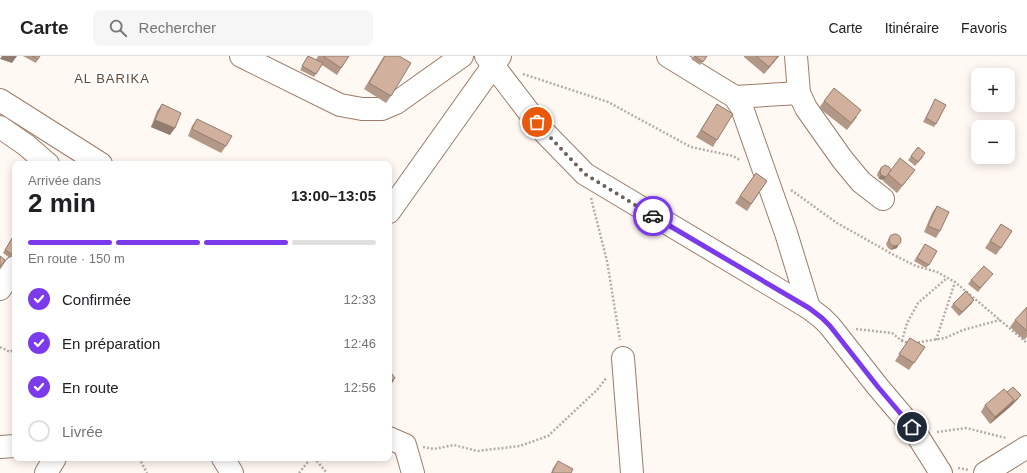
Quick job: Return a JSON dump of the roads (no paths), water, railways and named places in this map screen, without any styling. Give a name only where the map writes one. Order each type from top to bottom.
[{"type":"street","points":[[241,56],[340,105],[362,110],[382,109],[396,103],[462,56]]},
{"type":"street","points":[[668,56],[735,97],[742,108],[766,173],[809,308]]},
{"type":"street","points":[[796,56],[799,93],[806,108],[842,159],[861,182],[883,199]]},
{"type":"street","points":[[392,208],[493,59],[546,133],[585,174],[809,308],[822,318],[912,427],[941,473]]},
{"type":"street","points":[[735,97],[799,93]]},
{"type":"street","points":[[0,100],[92,161]]},
{"type":"street","points":[[0,127],[26,145],[45,161]]},
{"type":"street","points":[[0,289],[12,271]]},
{"type":"street","points":[[623,358],[632,473]]},
{"type":"street","points":[[397,441],[413,473]]},
{"type":"street","points":[[0,446],[12,446]]},
{"type":"street","points":[[985,473],[1026,447]]},
{"type":"street","points":[[46,473],[53,461]]},
{"type":"street","points":[[225,461],[232,473]]},
{"type":"district","name":"AL BARIKA","points":[[112,78]]}]
